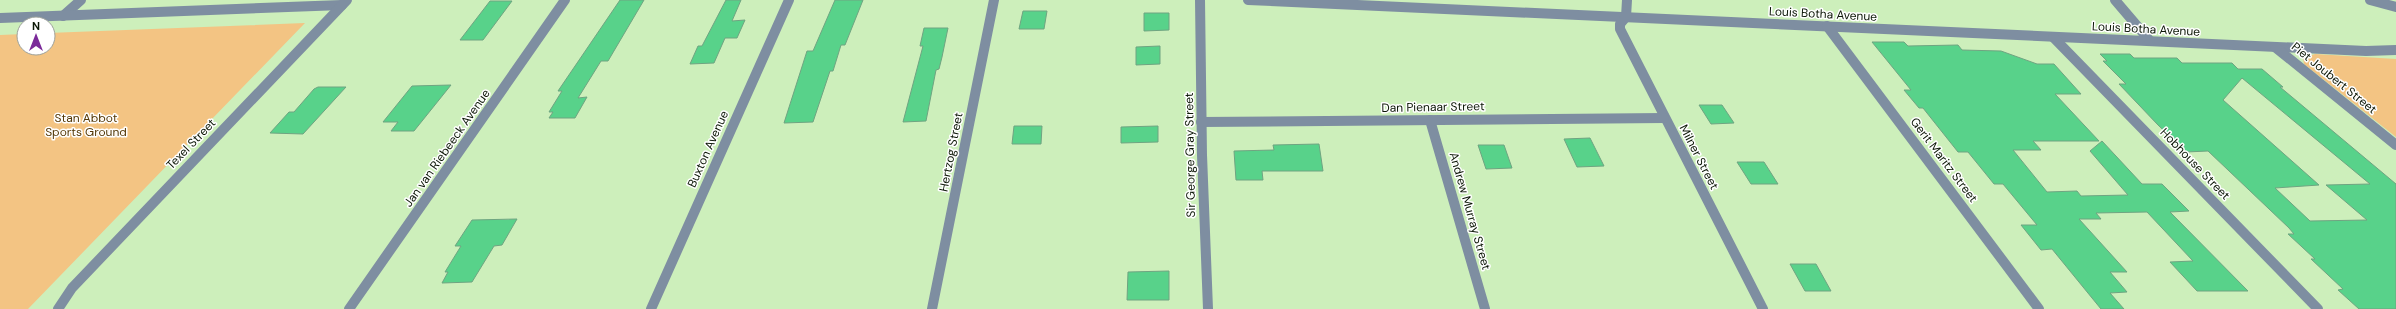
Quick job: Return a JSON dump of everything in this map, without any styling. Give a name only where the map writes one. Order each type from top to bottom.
[{"type":"street","points":[[63,16],[81,0]]},
{"type":"street","points":[[266,8],[274,0]]},
{"type":"street","name":"Jan van Riebeeck Avenue","points":[[349,309],[565,0]]},
{"type":"street","name":"Buxton Avenue","points":[[651,309],[789,0]]},
{"type":"street","name":"Hertzog Street","points":[[932,309],[994,0]]},
{"type":"street","name":"Sir George Gray Street","points":[[1200,0],[1201,122],[1208,309]]},
{"type":"street","name":"Louis Botha Avenue","points":[[1248,0],[2366,51],[2396,50]]},
{"type":"street","points":[[1626,17],[1627,0]]},
{"type":"street","points":[[2115,0],[2150,41]]},
{"type":"street","points":[[2370,0],[2396,7]]},
{"type":"street","points":[[0,18],[266,8],[344,3]]},
{"type":"street","name":"Texel Street","points":[[58,309],[72,288],[344,3]]},
{"type":"street","name":"Milner Street","points":[[1626,17],[1620,24],[1620,29],[1664,118],[1763,309]]},
{"type":"street","name":"Gerit Maritz Street","points":[[1827,26],[2039,309]]},
{"type":"street","name":"Hobhouse Street","points":[[2053,37],[2318,309]]},
{"type":"street","name":"Piet Joubert Street","points":[[2275,47],[2396,145]]},
{"type":"street","name":"Dan Pienaar Street","points":[[1201,122],[1664,118]]},
{"type":"street","name":"Andrew Murray Street","points":[[1430,120],[1485,309]]},
{"type":"green space","name":"Stan Abbot Sports Ground","points":[[305,23],[28,309],[0,309],[0,35],[16,34],[16,56],[56,56],[56,33]]},
{"type":"green space","points":[[2315,54],[2396,59],[2396,137],[2304,64],[2303,58]]},
{"type":"building","points":[[620,0],[644,0],[608,61],[601,61],[578,98],[587,97],[575,118],[549,118],[553,112],[549,112],[562,91],[558,91]]},
{"type":"building","points":[[726,0],[741,0],[732,21],[745,20],[737,38],[725,38],[714,63],[690,64],[698,46],[702,46]]},
{"type":"building","points":[[835,0],[863,0],[845,45],[841,45],[833,71],[830,71],[813,122],[784,123],[807,51],[813,51]]},
{"type":"building","points":[[490,1],[512,1],[483,40],[460,40]]},
{"type":"building","points":[[1023,11],[1047,11],[1044,29],[1019,29]]},
{"type":"building","points":[[1144,13],[1169,13],[1169,30],[1144,31]]},
{"type":"building","points":[[924,28],[948,28],[939,69],[936,70],[926,121],[903,122],[923,46],[920,46]]},
{"type":"building","points":[[1872,42],[1904,42],[1908,46],[1958,45],[1962,50],[2001,51],[2037,64],[2054,64],[2081,94],[2055,94],[2099,141],[2033,141],[2041,150],[2013,150],[2047,192],[2077,191],[2081,196],[2128,195],[2090,151],[2102,141],[2142,184],[2162,184],[2189,211],[2170,212],[2248,291],[2197,291],[2170,262],[2193,261],[2147,212],[2096,213],[2101,219],[2079,219],[2127,272],[2110,272],[2127,292],[2110,293],[2124,309],[2101,309],[2052,249],[2041,250],[2021,225],[2037,225],[2003,184],[1994,184],[1968,152],[1958,152],[1923,108],[1919,108],[1904,90],[1911,90]]},
{"type":"building","points":[[1160,46],[1160,64],[1136,65],[1136,47]]},
{"type":"building","points":[[2100,54],[2130,54],[2134,58],[2177,58],[2182,63],[2232,63],[2238,69],[2262,69],[2283,87],[2280,87],[2396,184],[2396,309],[2359,309],[2338,290],[2343,289],[2311,259],[2315,259],[2288,234],[2294,234],[2289,228],[2208,151],[2186,152],[2158,125],[2119,84],[2126,84],[2103,61],[2107,61]],"holes":[[[2242,78],[2370,184],[2326,185],[2367,220],[2310,221],[2275,188],[2319,185],[2223,100]]]},
{"type":"building","points":[[451,85],[414,131],[391,131],[398,122],[383,122],[412,86]]},
{"type":"building","points":[[318,87],[346,87],[303,134],[270,133],[289,112],[294,112],[314,89]]},
{"type":"building","points":[[1699,105],[1722,105],[1734,123],[1711,124]]},
{"type":"building","points":[[1014,126],[1042,126],[1041,144],[1012,144]]},
{"type":"building","points":[[1158,126],[1158,142],[1121,143],[1121,127]]},
{"type":"building","points":[[1590,138],[1604,166],[1577,167],[1564,139]]},
{"type":"building","points":[[1319,144],[1323,171],[1262,171],[1263,180],[1236,180],[1234,151],[1274,150],[1273,145]]},
{"type":"building","points":[[1478,145],[1504,145],[1512,168],[1486,169]]},
{"type":"building","points":[[1737,162],[1764,162],[1778,184],[1751,184]]},
{"type":"building","points":[[517,219],[502,245],[494,246],[472,282],[442,283],[448,272],[445,272],[461,246],[455,246],[472,220]]},
{"type":"building","points":[[1790,264],[1816,264],[1831,291],[1805,291]]},
{"type":"building","points":[[1169,271],[1169,300],[1127,300],[1128,272]]}]
